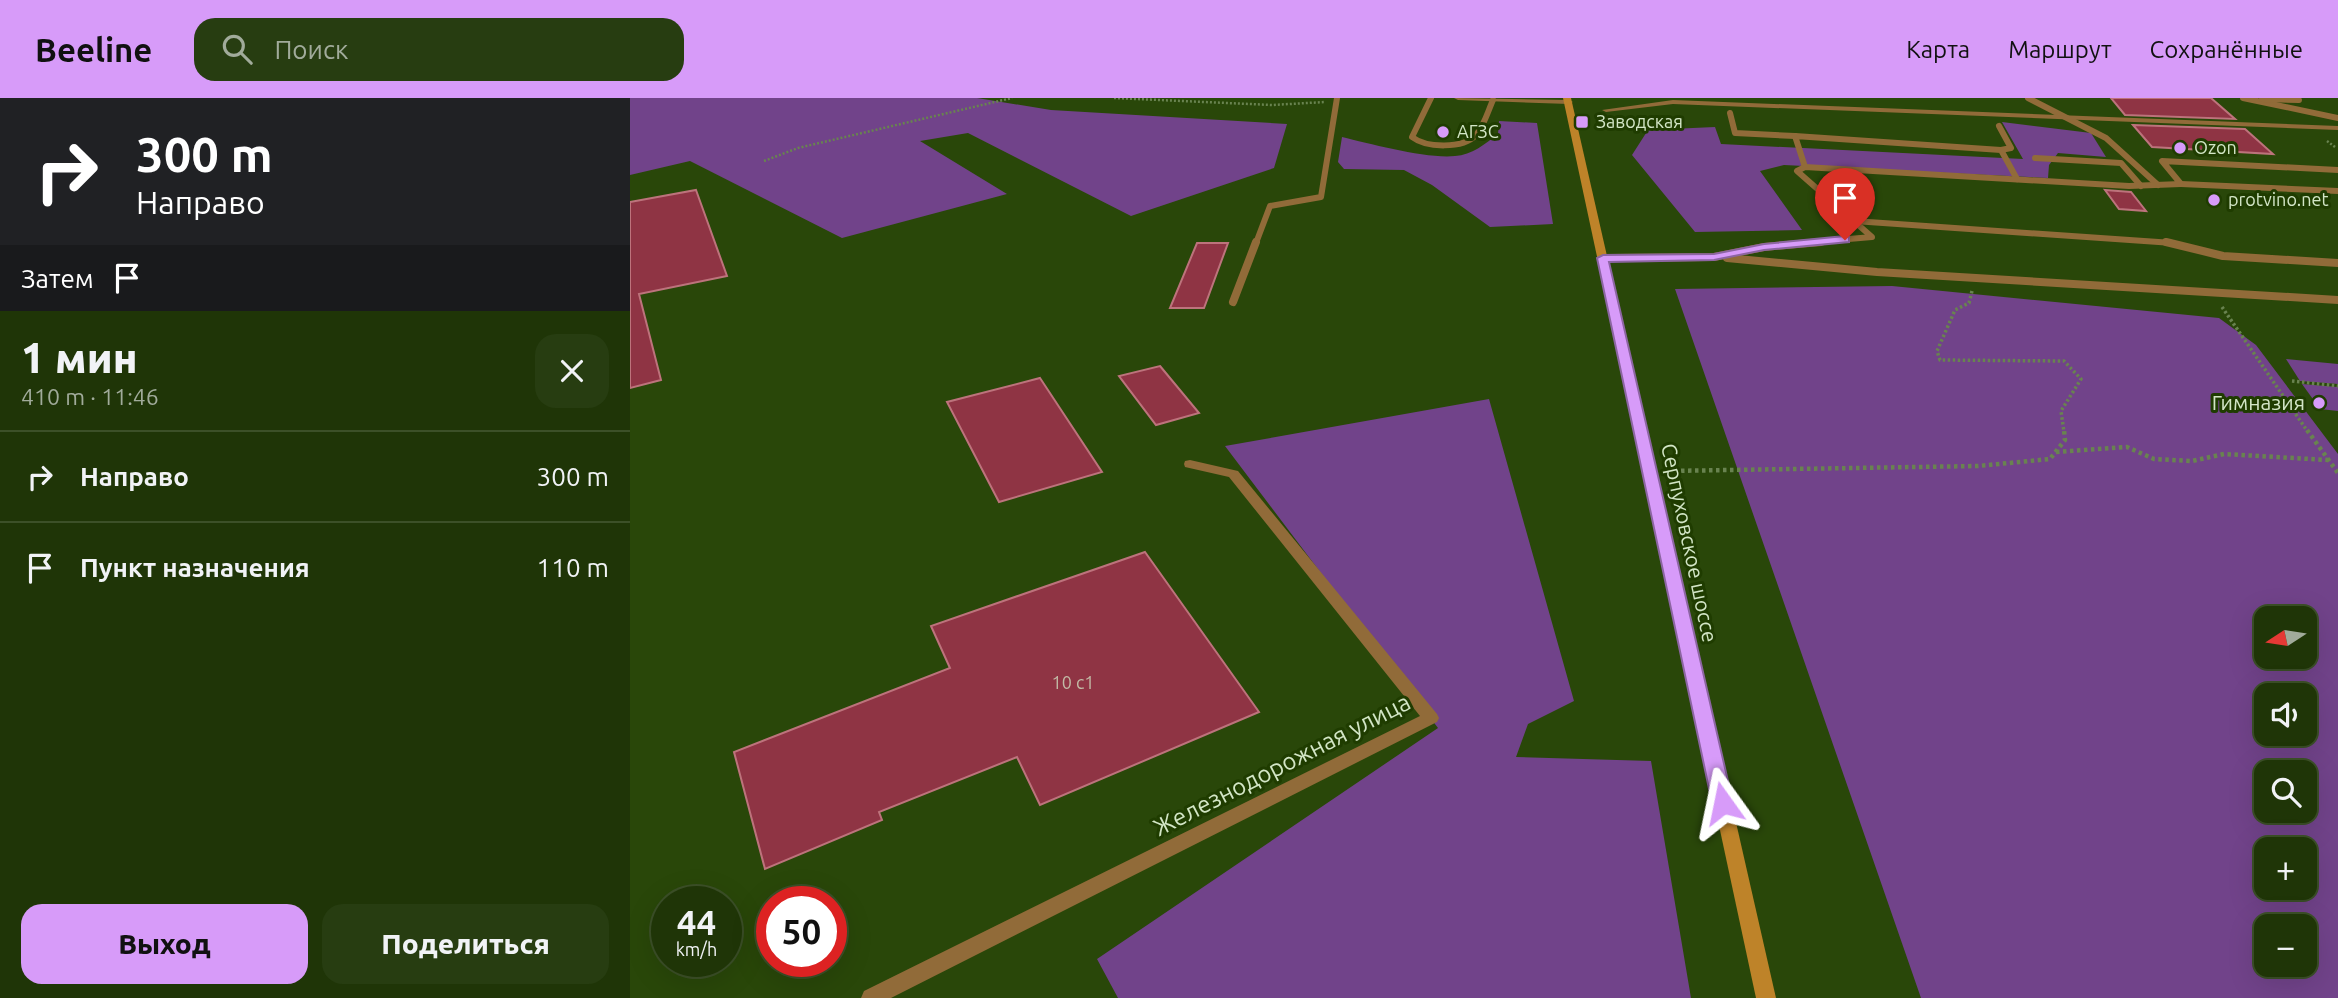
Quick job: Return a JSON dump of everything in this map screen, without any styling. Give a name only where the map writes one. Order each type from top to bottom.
[{"type":"main road","name":"Серпуховское шоссе","points":[[1568,100],[1766,998]]},
{"type":"street","points":[[1458,98],[1568,100]]},
{"type":"street","points":[[1606,110],[1673,102],[2338,128]]},
{"type":"street","name":"Железнодорожная улица","points":[[871,998],[1431,718],[1233,474],[1190,464]]},
{"type":"lane","points":[[1431,98],[1412,137],[1425,144],[1461,145],[1475,139],[1493,100]]},
{"type":"lane","points":[[2028,98],[2106,138],[2158,186]]},
{"type":"lane","points":[[2244,98],[2299,100],[2297,98]]},
{"type":"lane","points":[[2244,98],[2338,118]]},
{"type":"lane","points":[[1233,302],[1270,206],[1321,197],[1337,100]]},
{"type":"lane","points":[[1730,113],[1735,134],[2001,150],[2011,148],[1999,127]]},
{"type":"lane","points":[[1795,136],[1805,167]]},
{"type":"lane","points":[[2001,150],[2017,179]]},
{"type":"lane","points":[[2035,158],[2121,163],[2141,186]]},
{"type":"lane","points":[[2181,184],[2162,160],[2338,170]]},
{"type":"lane","points":[[1714,257],[1764,247],[1872,237],[1797,171],[1805,167],[2141,186],[2181,184],[2338,191]]},
{"type":"lane","points":[[1854,220],[2163,241],[2223,256],[2338,262]]},
{"type":"lane","points":[[1603,258],[1714,257],[1877,272],[2338,300]]},
{"type":"path","points":[[764,161],[798,148],[1012,98]]},
{"type":"path","points":[[1114,98],[1272,105],[1337,100]]},
{"type":"path","points":[[1650,471],[1978,466],[2050,458],[2065,440],[2061,411],[2081,379],[2064,361],[1940,360],[1937,351],[1955,310],[1969,303],[1973,294],[1968,276]]},
{"type":"path","points":[[2212,292],[2269,379],[2338,473]]},
{"type":"path","points":[[2292,381],[2338,386]]},
{"type":"path","points":[[2055,452],[2127,447],[2154,459],[2192,461],[2224,454],[2328,460]]},
{"type":"shaded area","points":[[630,98],[977,98],[1051,110],[1287,124],[1274,168],[1131,216],[968,133],[920,141],[1007,194],[842,238],[690,161],[630,175]]},
{"type":"shaded area","points":[[1499,121],[1537,123],[1553,224],[1490,227],[1432,185],[1404,170],[1344,169],[1338,162],[1342,137],[1415,153],[1443,156],[1467,154],[1498,134]]},
{"type":"shaded area","points":[[2002,122],[2091,133],[2106,157],[2058,153],[2049,165],[2048,178],[1784,165],[1760,171],[1802,230],[1695,232],[1632,155],[1648,130],[1715,127],[1721,144],[2023,159]]},
{"type":"shaded area","points":[[1892,286],[2219,318],[2256,345],[2338,454],[2338,998],[1921,998],[1675,289]]},
{"type":"shaded area","points":[[2286,359],[2338,364],[2338,384],[2300,381]]},
{"type":"shaded area","points":[[2302,384],[2338,387],[2338,411],[2320,409]]},
{"type":"shaded area","points":[[1489,399],[1574,701],[1528,724],[1516,757],[1651,761],[1691,998],[1118,998],[1097,959],[1438,728],[1225,446]]},
{"type":"building","points":[[2111,98],[2211,98],[2235,119],[2125,115]]},
{"type":"building","points":[[2133,125],[2245,129],[2273,154],[2152,147]]},
{"type":"building","points":[[696,190],[727,276],[639,294],[661,380],[630,388],[630,202]]},
{"type":"building","points":[[2105,190],[2131,192],[2146,211],[2119,209]]},
{"type":"building","points":[[1197,243],[1228,243],[1204,308],[1170,308]]},
{"type":"building","points":[[1160,366],[1199,413],[1156,425],[1119,376]]},
{"type":"building","points":[[1040,378],[1102,472],[999,502],[947,402]]},
{"type":"building","points":[[1145,552],[1259,712],[1040,805],[1017,757],[879,812],[882,820],[765,869],[734,752],[950,668],[931,626]]},
{"type":"place","name":"Заводская","points":[[1582,122]]},
{"type":"place","name":"АГЗС","points":[[1443,132]]},
{"type":"place","name":"Ozon","points":[[2180,148]]},
{"type":"place","name":"protvino.net","points":[[2214,200]]},
{"type":"place","name":"Гимназия","points":[[2319,403]]},
{"type":"route","points":[[1723,803],[1603,258],[1714,257],[1764,247],[1845,240]]}]
